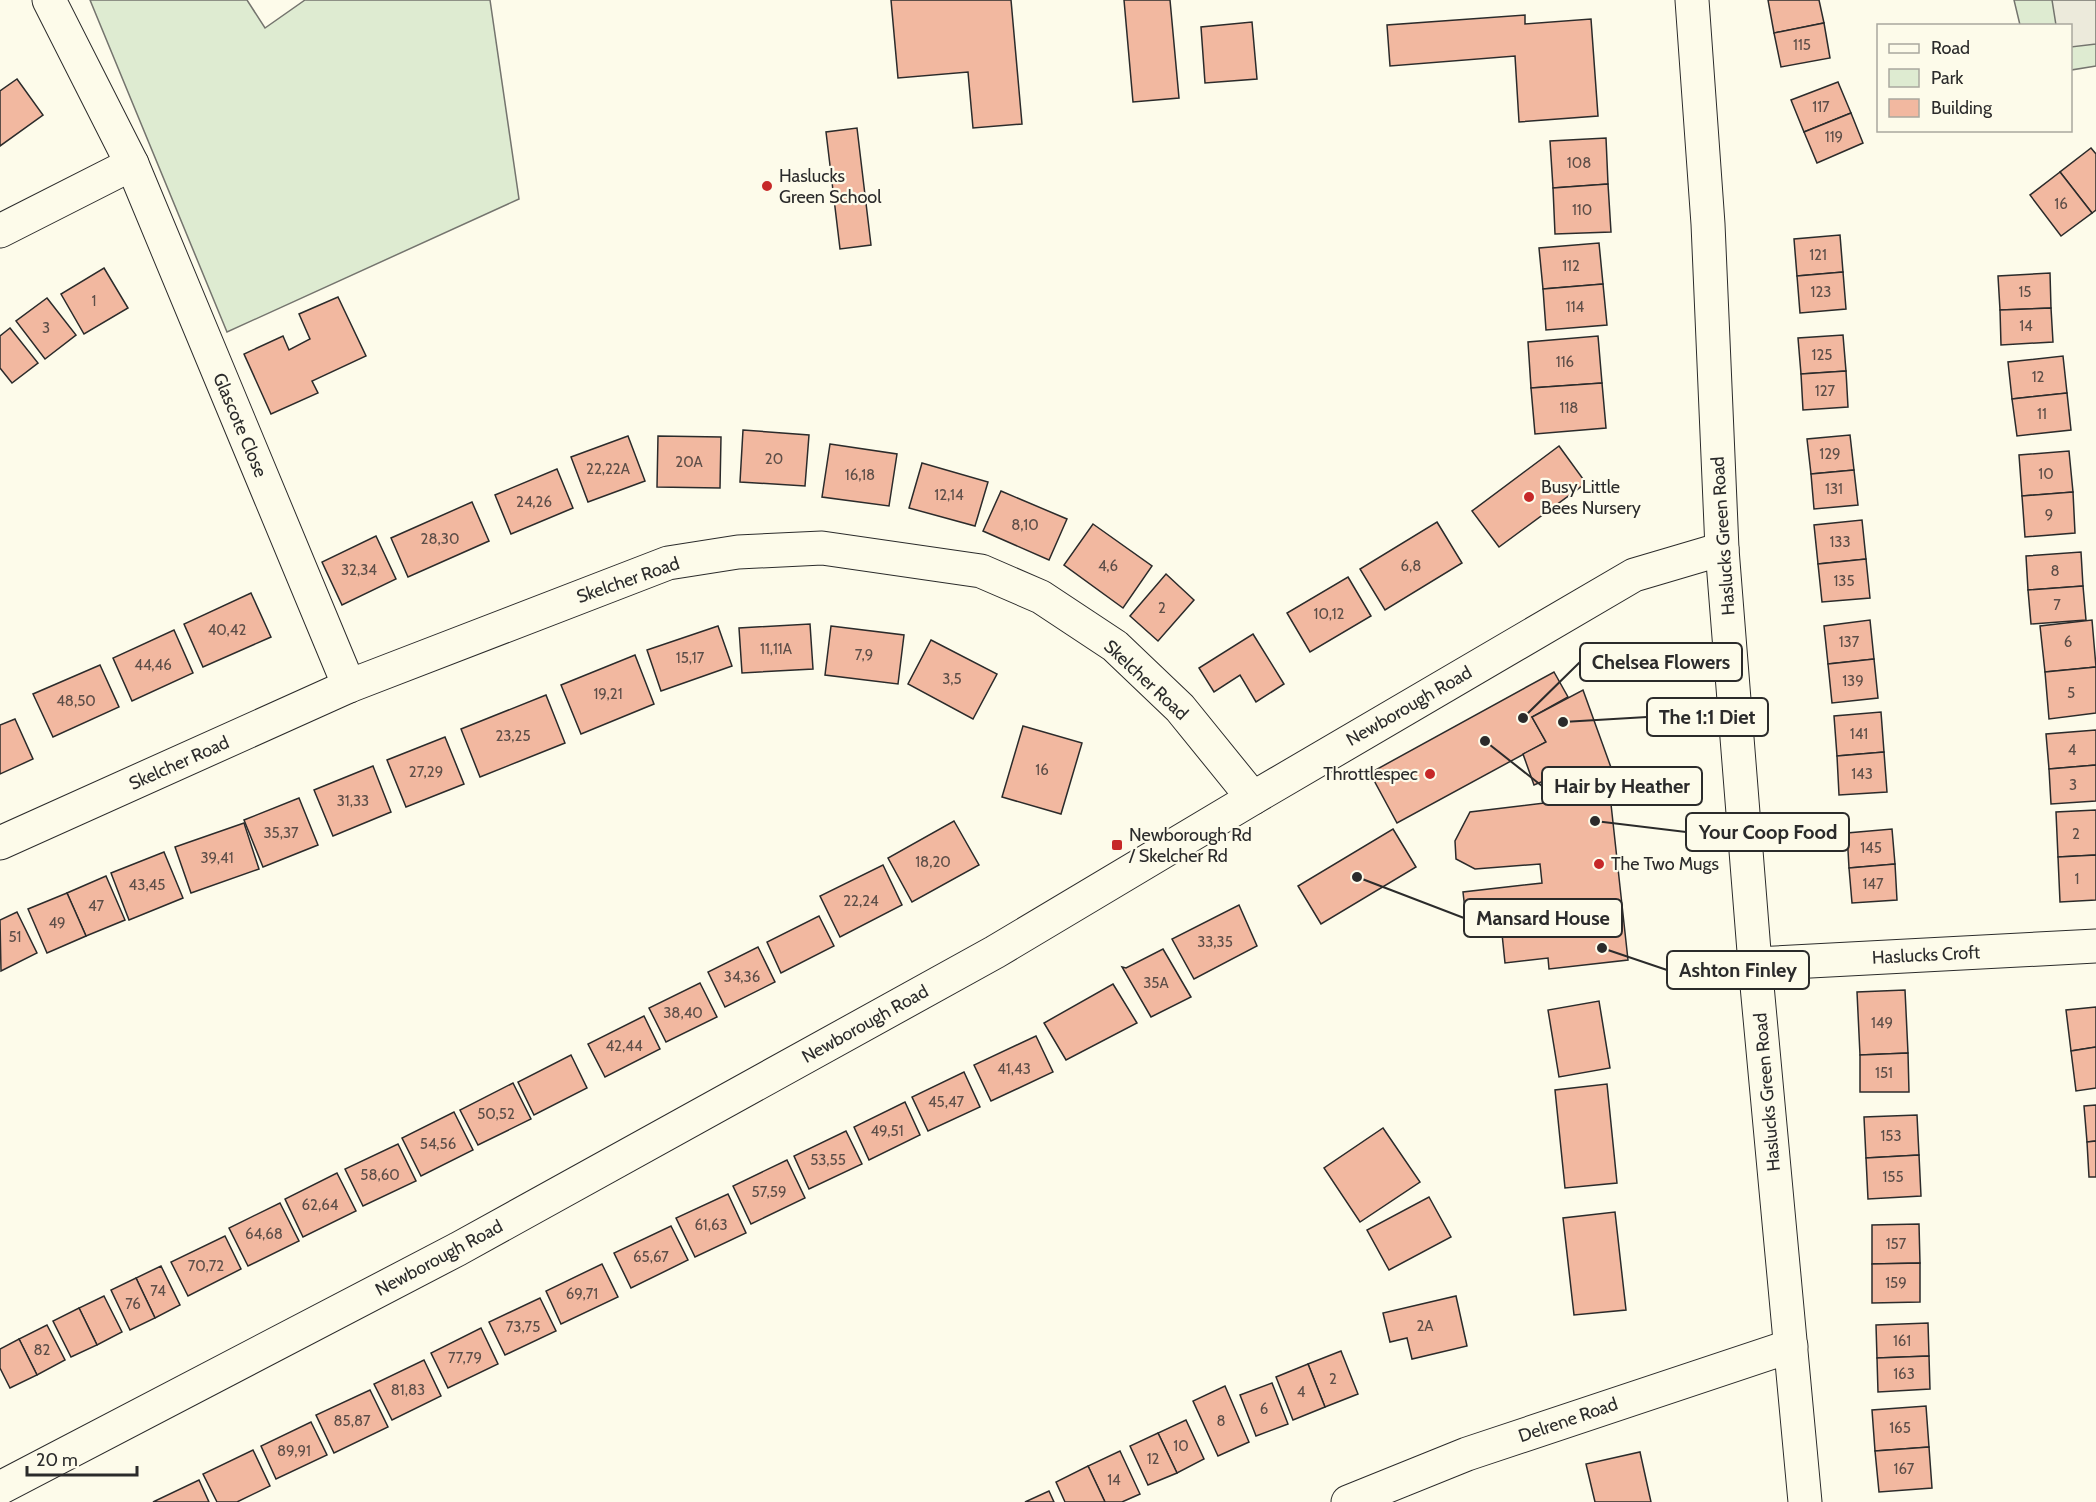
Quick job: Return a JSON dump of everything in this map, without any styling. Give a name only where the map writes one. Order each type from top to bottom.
[{"type":"street","name":"Glascote Close","points":[[49,0],[132,165],[349,686]]},
{"type":"street","name":"Haslucks Green Road","points":[[1692,0],[1708,224],[1722,549],[1755,964],[1805,1502]]},
{"type":"street","points":[[0,231],[132,165]]},
{"type":"street","name":"Skelcher Road","points":[[0,843],[349,686],[668,563],[738,552],[822,548],[981,571],[1041,597],[1115,646],[1180,708],[1253,798]]},
{"type":"street","name":"Newborough Road","points":[[0,1488],[458,1250],[995,952],[1634,574],[1722,549]]},
{"type":"street","name":"Haslucks Croft","points":[[1755,964],[2096,945]]},
{"type":"street","name":"Delrene Road","points":[[1348,1502],[1467,1454],[1791,1346]]},
{"type":"green space","points":[[90,0],[247,0],[265,28],[305,0],[490,0],[519,199],[227,332]]},
{"type":"green space","points":[[2014,0],[2096,0],[2096,66],[2072,70],[2072,24],[2020,24]]},
{"type":"shaded area","points":[[2052,0],[2096,0],[2096,44],[2072,47],[2072,24],[2056,24]]},
{"type":"building","points":[[891,0],[1011,0],[1022,124],[973,128],[968,72],[898,78]]},
{"type":"building","points":[[1124,0],[1170,0],[1179,98],[1133,102]]},
{"type":"building","points":[[1768,0],[1819,0],[1824,23],[1774,33]]},
{"type":"building","points":[[1525,15],[1525,24],[1591,19],[1598,116],[1519,122],[1515,56],[1390,66],[1387,25]]},
{"type":"building","points":[[1252,22],[1257,79],[1205,83],[1201,27]]},
{"type":"building","points":[[1824,23],[1830,58],[1781,67],[1774,33]]},
{"type":"building","points":[[17,79],[43,115],[0,146],[0,91]]},
{"type":"building","points":[[1838,82],[1851,113],[1804,132],[1791,100]]},
{"type":"building","points":[[1851,113],[1863,143],[1817,163],[1804,132]]},
{"type":"building","points":[[857,128],[871,245],[840,249],[826,132]]},
{"type":"building","points":[[1606,138],[1608,184],[1553,188],[1550,141]]},
{"type":"building","points":[[2091,148],[2096,154],[2096,210],[2092,213],[2060,172]]},
{"type":"building","points":[[2060,172],[2092,213],[2061,236],[2030,195]]},
{"type":"building","points":[[1608,184],[1611,232],[1555,234],[1553,188]]},
{"type":"building","points":[[1840,235],[1843,272],[1797,276],[1794,239]]},
{"type":"building","points":[[1599,243],[1603,284],[1543,289],[1539,248]]},
{"type":"building","points":[[104,268],[128,308],[84,334],[61,294]]},
{"type":"building","points":[[1843,272],[1846,309],[1800,313],[1797,276]]},
{"type":"building","points":[[2050,273],[2051,308],[2000,310],[1998,276]]},
{"type":"building","points":[[1603,284],[1607,325],[1546,330],[1543,289]]},
{"type":"building","points":[[338,297],[366,356],[312,381],[318,393],[271,414],[244,354],[283,336],[289,350],[310,339],[299,314]]},
{"type":"building","points":[[47,298],[76,335],[45,359],[16,321]]},
{"type":"building","points":[[2051,308],[2053,342],[2001,345],[2000,310]]},
{"type":"building","points":[[10,328],[38,363],[12,383],[0,368],[0,336]]},
{"type":"building","points":[[1843,335],[1846,371],[1801,374],[1798,338]]},
{"type":"building","points":[[1598,336],[1602,383],[1531,388],[1528,342]]},
{"type":"building","points":[[2063,356],[2067,393],[2012,399],[2008,362]]},
{"type":"building","points":[[1846,371],[1848,407],[1803,410],[1801,374]]},
{"type":"building","points":[[1602,383],[1606,428],[1535,434],[1531,388]]},
{"type":"building","points":[[2067,393],[2071,430],[2017,436],[2012,399]]},
{"type":"building","points":[[743,430],[809,435],[805,486],[740,482]]},
{"type":"building","points":[[1850,435],[1854,470],[1811,474],[1807,439]]},
{"type":"building","points":[[628,436],[645,481],[588,502],[571,457]]},
{"type":"building","points":[[658,436],[721,437],[720,488],[657,487]]},
{"type":"building","points":[[830,444],[897,454],[889,506],[822,497]]},
{"type":"building","name":"Busy Little Bees Nursery","points":[[1559,446],[1586,483],[1499,547],[1472,511]]},
{"type":"building","points":[[2069,451],[2073,492],[2022,496],[2019,455]]},
{"type":"building","points":[[922,463],[988,482],[975,526],[909,508]]},
{"type":"building","points":[[557,469],[573,508],[511,534],[495,495]]},
{"type":"building","points":[[1854,470],[1858,505],[1814,509],[1811,474]]},
{"type":"building","points":[[1001,491],[1067,519],[1049,560],[983,531]]},
{"type":"building","points":[[2073,492],[2075,533],[2025,537],[2022,496]]},
{"type":"building","points":[[472,502],[489,541],[408,577],[391,538]]},
{"type":"building","points":[[1862,520],[1866,559],[1818,564],[1814,525]]},
{"type":"building","points":[[1437,522],[1462,563],[1385,610],[1360,569]]},
{"type":"building","points":[[1093,524],[1152,566],[1123,608],[1064,565]]},
{"type":"building","points":[[376,536],[396,579],[342,605],[322,562]]},
{"type":"building","points":[[2081,552],[2083,586],[2028,590],[2026,556]]},
{"type":"building","points":[[1866,559],[1870,598],[1822,602],[1818,564]]},
{"type":"building","points":[[1166,574],[1194,600],[1158,641],[1130,616]]},
{"type":"building","points":[[1348,577],[1371,616],[1310,652],[1287,613]]},
{"type":"building","points":[[2083,586],[2086,620],[2031,624],[2028,590]]},
{"type":"building","points":[[251,593],[271,637],[203,667],[184,624]]},
{"type":"building","points":[[1870,620],[1874,659],[1828,664],[1824,626]]},
{"type":"building","points":[[2092,620],[2096,667],[2045,672],[2040,626]]},
{"type":"building","points":[[810,624],[813,669],[742,673],[739,628]]},
{"type":"building","points":[[718,626],[732,666],[661,691],[647,650]]},
{"type":"building","points":[[831,626],[904,635],[898,684],[825,675]]},
{"type":"building","points":[[174,630],[193,673],[132,701],[113,658]]},
{"type":"building","points":[[1253,634],[1284,684],[1256,702],[1240,675],[1214,692],[1199,668]]},
{"type":"building","points":[[931,640],[997,674],[973,719],[908,684]]},
{"type":"building","points":[[635,655],[654,704],[581,734],[561,685]]},
{"type":"building","points":[[1874,659],[1878,698],[1832,703],[1828,664]]},
{"type":"building","points":[[100,665],[119,707],[53,737],[33,694]]},
{"type":"building","points":[[2096,667],[2096,713],[2049,719],[2045,672]]},
{"type":"building","points":[[1554,672],[1568,697],[1532,717],[1546,742],[1397,823],[1370,773]]},
{"type":"building","points":[[1583,690],[1613,773],[1567,791],[1560,774],[1534,785],[1523,754],[1546,742],[1532,717]]},
{"type":"building","points":[[546,695],[565,743],[480,777],[461,729]]},
{"type":"building","points":[[1881,712],[1884,752],[1837,756],[1834,716]]},
{"type":"building","points":[[15,719],[33,759],[0,774],[0,725]]},
{"type":"building","points":[[1023,726],[1082,743],[1061,814],[1002,797]]},
{"type":"building","points":[[2096,730],[2096,765],[2049,769],[2046,734]]},
{"type":"building","points":[[445,737],[464,784],[406,807],[387,760]]},
{"type":"building","points":[[1884,752],[1887,792],[1839,795],[1837,756]]},
{"type":"building","points":[[2096,765],[2096,801],[2051,804],[2049,769]]},
{"type":"building","points":[[373,766],[391,812],[333,836],[314,790]]},
{"type":"building","points":[[1610,795],[1628,960],[1549,969],[1548,958],[1505,963],[1501,924],[1467,928],[1463,892],[1542,883],[1540,864],[1475,869],[1456,859],[1455,841],[1470,812]]},
{"type":"building","points":[[299,798],[318,845],[263,867],[244,820]]},
{"type":"building","points":[[2096,810],[2096,855],[2058,857],[2056,812]]},
{"type":"building","points":[[954,821],[979,865],[912,902],[888,858]]},
{"type":"building","points":[[244,823],[259,869],[191,893],[175,847]]},
{"type":"building","points":[[1393,829],[1416,867],[1321,924],[1298,886]]},
{"type":"building","points":[[1892,829],[1895,864],[1849,868],[1847,833]]},
{"type":"building","points":[[164,852],[183,898],[129,920],[111,873]]},
{"type":"building","points":[[2096,855],[2096,900],[2060,902],[2058,857]]},
{"type":"building","points":[[1895,864],[1897,900],[1852,903],[1849,868]]},
{"type":"building","points":[[883,865],[902,905],[840,937],[820,896]]},
{"type":"building","points":[[106,876],[125,920],[86,936],[67,893]]},
{"type":"building","points":[[67,893],[86,936],[47,953],[28,909]]},
{"type":"building","points":[[1239,905],[1257,946],[1194,979],[1172,939]]},
{"type":"building","points":[[17,912],[37,953],[1,971],[0,920]]},
{"type":"building","points":[[819,916],[834,946],[781,973],[767,942]]},
{"type":"building","points":[[758,947],[775,982],[725,1007],[708,972]]},
{"type":"building","points":[[1163,949],[1191,997],[1151,1017],[1122,967],[1126,968]]},
{"type":"building","points":[[700,983],[717,1017],[666,1042],[649,1008]]},
{"type":"building","points":[[1113,984],[1137,1023],[1066,1060],[1044,1023]]},
{"type":"building","points":[[1905,990],[1908,1053],[1860,1055],[1857,992]]},
{"type":"building","points":[[1599,1001],[1610,1068],[1559,1077],[1548,1010]]},
{"type":"building","points":[[2096,1007],[2096,1047],[2071,1051],[2066,1010]]},
{"type":"building","points":[[644,1016],[660,1049],[605,1077],[588,1044]]},
{"type":"building","points":[[1036,1036],[1053,1072],[991,1101],[974,1065]]},
{"type":"building","points":[[2096,1047],[2096,1088],[2076,1091],[2071,1051]]},
{"type":"building","points":[[1908,1053],[1909,1092],[1860,1092],[1860,1055]]},
{"type":"building","points":[[571,1055],[587,1088],[534,1115],[518,1082]]},
{"type":"building","points":[[964,1072],[980,1107],[928,1131],[912,1097]]},
{"type":"building","points":[[513,1083],[531,1119],[478,1145],[460,1110]]},
{"type":"building","points":[[1607,1084],[1617,1183],[1565,1188],[1555,1090]]},
{"type":"building","points":[[905,1102],[920,1135],[869,1160],[854,1127]]},
{"type":"building","points":[[2096,1105],[2096,1141],[2087,1142],[2084,1106]]},
{"type":"building","points":[[454,1112],[473,1150],[421,1176],[402,1138]]},
{"type":"building","points":[[1917,1115],[1919,1155],[1866,1158],[1864,1117]]},
{"type":"building","points":[[1383,1128],[1420,1182],[1360,1222],[1324,1168]]},
{"type":"building","points":[[846,1131],[862,1164],[809,1189],[794,1156]]},
{"type":"building","points":[[2096,1141],[2096,1177],[2089,1177],[2087,1142]]},
{"type":"building","points":[[398,1144],[416,1181],[363,1206],[345,1169]]},
{"type":"building","points":[[1919,1155],[1921,1196],[1868,1199],[1866,1158]]},
{"type":"building","points":[[787,1160],[805,1198],[751,1224],[733,1186]]},
{"type":"building","points":[[337,1173],[356,1211],[303,1237],[285,1199]]},
{"type":"building","points":[[728,1194],[746,1233],[695,1257],[676,1218]]},
{"type":"building","points":[[1429,1197],[1451,1237],[1389,1270],[1367,1230]]},
{"type":"building","points":[[280,1203],[299,1241],[248,1266],[229,1228]]},
{"type":"building","points":[[1615,1212],[1626,1310],[1574,1315],[1563,1218]]},
{"type":"building","points":[[1919,1224],[1920,1263],[1872,1264],[1872,1225]]},
{"type":"building","points":[[671,1226],[688,1260],[631,1288],[614,1253]]},
{"type":"building","points":[[225,1236],[241,1269],[188,1296],[171,1262]]},
{"type":"building","points":[[1920,1263],[1920,1302],[1872,1303],[1872,1264]]},
{"type":"building","points":[[602,1264],[618,1297],[561,1324],[546,1291]]},
{"type":"building","points":[[161,1266],[180,1305],[155,1318],[136,1278]]},
{"type":"building","points":[[136,1278],[155,1318],[130,1330],[111,1290]]},
{"type":"building","points":[[104,1296],[122,1332],[97,1345],[79,1308]]},
{"type":"building","points":[[1456,1296],[1467,1346],[1412,1359],[1407,1338],[1390,1342],[1383,1313]]},
{"type":"building","points":[[540,1298],[556,1331],[505,1355],[489,1322]]},
{"type":"building","points":[[79,1308],[97,1345],[71,1357],[53,1321]]},
{"type":"building","points":[[1928,1323],[1929,1356],[1877,1358],[1876,1325]]},
{"type":"building","points":[[47,1325],[65,1360],[37,1375],[19,1339]]},
{"type":"building","points":[[481,1328],[498,1364],[448,1388],[431,1353]]},
{"type":"building","points":[[19,1339],[37,1375],[10,1388],[0,1368],[0,1349]]},
{"type":"building","points":[[1341,1351],[1358,1394],[1325,1407],[1308,1364]]},
{"type":"building","points":[[1929,1356],[1930,1389],[1878,1392],[1877,1358]]},
{"type":"building","points":[[424,1360],[441,1396],[392,1420],[374,1384]]},
{"type":"building","points":[[1308,1364],[1325,1407],[1293,1420],[1276,1377]]},
{"type":"building","points":[[1272,1383],[1288,1424],[1256,1436],[1240,1395]]},
{"type":"building","points":[[1225,1386],[1249,1442],[1218,1456],[1193,1401]]},
{"type":"building","points":[[370,1390],[388,1427],[334,1453],[316,1415]]},
{"type":"building","points":[[1926,1406],[1929,1447],[1875,1451],[1872,1410]]},
{"type":"building","points":[[1186,1420],[1204,1459],[1177,1473],[1158,1433]]},
{"type":"building","points":[[311,1422],[327,1455],[276,1479],[261,1446]]},
{"type":"building","points":[[1158,1433],[1177,1473],[1148,1485],[1130,1446]]},
{"type":"building","points":[[1929,1447],[1932,1488],[1879,1492],[1875,1451]]},
{"type":"building","points":[[253,1450],[270,1486],[237,1502],[217,1502],[203,1474]]},
{"type":"building","points":[[1120,1451],[1140,1494],[1122,1502],[1105,1502],[1088,1466]]},
{"type":"building","points":[[1640,1452],[1651,1502],[1595,1502],[1586,1464]]},
{"type":"building","points":[[1088,1466],[1105,1502],[1065,1502],[1056,1482]]},
{"type":"building","points":[[199,1480],[209,1502],[153,1502]]},
{"type":"building","points":[[1049,1491],[1054,1502],[1025,1502]]},
{"type":"place","name":"Haslucks Green School","points":[[767,186]]},
{"type":"place","name":"Busy Little Bees Nursery","points":[[1529,497]]},
{"type":"place","name":"Chelsea Flowers","points":[[1523,718]]},
{"type":"place","name":"The 1:1 Diet","points":[[1563,722]]},
{"type":"place","name":"Hair by Heather","points":[[1485,741]]},
{"type":"place","name":"Throttlespec","points":[[1430,774]]},
{"type":"place","name":"Your Coop Food","points":[[1595,821]]},
{"type":"place","name":"Newborough Rd / Skelcher Rd","points":[[1117,845]]},
{"type":"place","name":"The Two Mugs","points":[[1599,864]]},
{"type":"place","name":"Mansard House","points":[[1357,877]]},
{"type":"place","name":"Ashton Finley","points":[[1602,948]]}]
